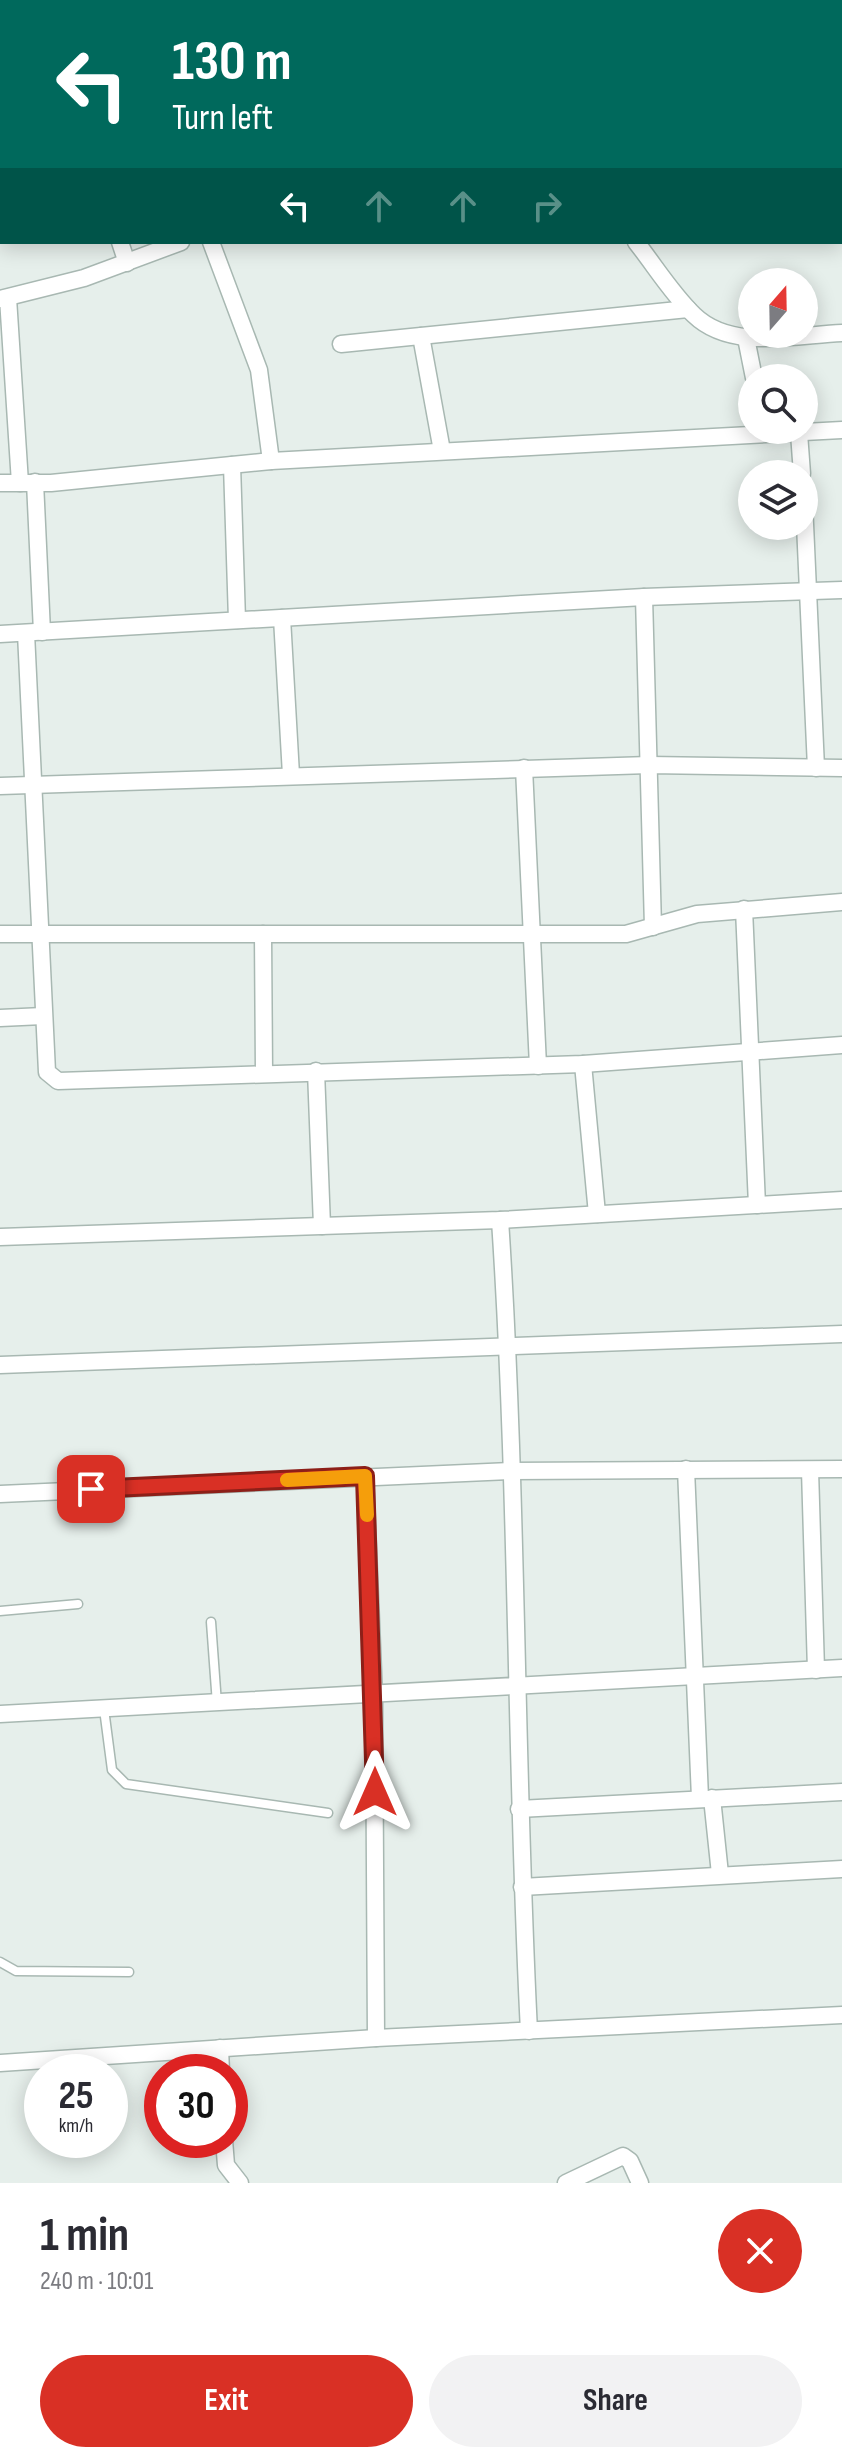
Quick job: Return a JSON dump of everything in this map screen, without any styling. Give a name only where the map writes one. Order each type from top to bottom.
[{"type":"street","points":[[121,244],[127,263]]},
{"type":"street","points":[[176,244],[127,263],[4,299],[28,482],[34,632],[33,784],[47,1072],[58,1081],[538,1066],[842,1045]]},
{"type":"street","points":[[212,244],[259,370],[271,461]]},
{"type":"street","points":[[638,244],[688,309],[714,330],[738,336]]},
{"type":"street","points":[[341,344],[688,309]]},
{"type":"street","points":[[818,334],[842,333]]},
{"type":"street","points":[[421,336],[442,451]]},
{"type":"street","points":[[818,432],[842,430]]},
{"type":"street","points":[[0,483],[271,461],[738,434]]},
{"type":"street","points":[[232,465],[237,620]]},
{"type":"street","points":[[807,540],[816,768]]},
{"type":"street","points":[[0,634],[644,597],[842,590]]},
{"type":"street","points":[[644,597],[653,927]]},
{"type":"street","points":[[282,618],[291,775]]},
{"type":"street","points":[[0,786],[649,765],[842,768]]},
{"type":"street","points":[[524,768],[538,1066]]},
{"type":"street","points":[[0,934],[626,934],[697,914],[842,902]]},
{"type":"street","points":[[744,909],[757,1205]]},
{"type":"street","points":[[263,934],[264,1073]]},
{"type":"street","points":[[0,1018],[43,1016]]},
{"type":"street","points":[[583,1064],[597,1214]]},
{"type":"street","points":[[316,1071],[322,1226]]},
{"type":"street","points":[[0,1237],[500,1220],[842,1200]]},
{"type":"street","points":[[500,1220],[508,1345],[519,1809],[529,2031]]},
{"type":"street","points":[[0,1365],[842,1334]]},
{"type":"street","points":[[686,1469],[693,1676],[706,1798],[720,1874]]},
{"type":"street","points":[[0,1494],[511,1471],[842,1469]]},
{"type":"street","points":[[810,1470],[816,1670]]},
{"type":"street","points":[[365,1476],[374,1696],[376,2038]]},
{"type":"street","points":[[0,1714],[374,1696],[842,1668]]},
{"type":"street","points":[[519,1809],[842,1792]]},
{"type":"street","points":[[522,1887],[842,1869]]},
{"type":"street","points":[[0,2063],[376,2038],[842,2015]]},
{"type":"street","points":[[220,2048],[220,2054]]},
{"type":"street","points":[[569,2182],[623,2156],[630,2161],[640,2183]]},
{"type":"street","points":[[228,2158],[232,2180]]},
{"type":"lane","points":[[0,1611],[78,1604]]},
{"type":"lane","points":[[211,1622],[217,1704]]},
{"type":"lane","points":[[104,1709],[112,1770],[126,1784],[328,1813]]},
{"type":"lane","points":[[0,1962],[16,1971],[129,1972]]},
{"type":"slow traffic","points":[[287,1480],[365,1476],[367,1515]]},
{"type":"route","points":[[91,1489],[365,1476],[375,1792]]}]
